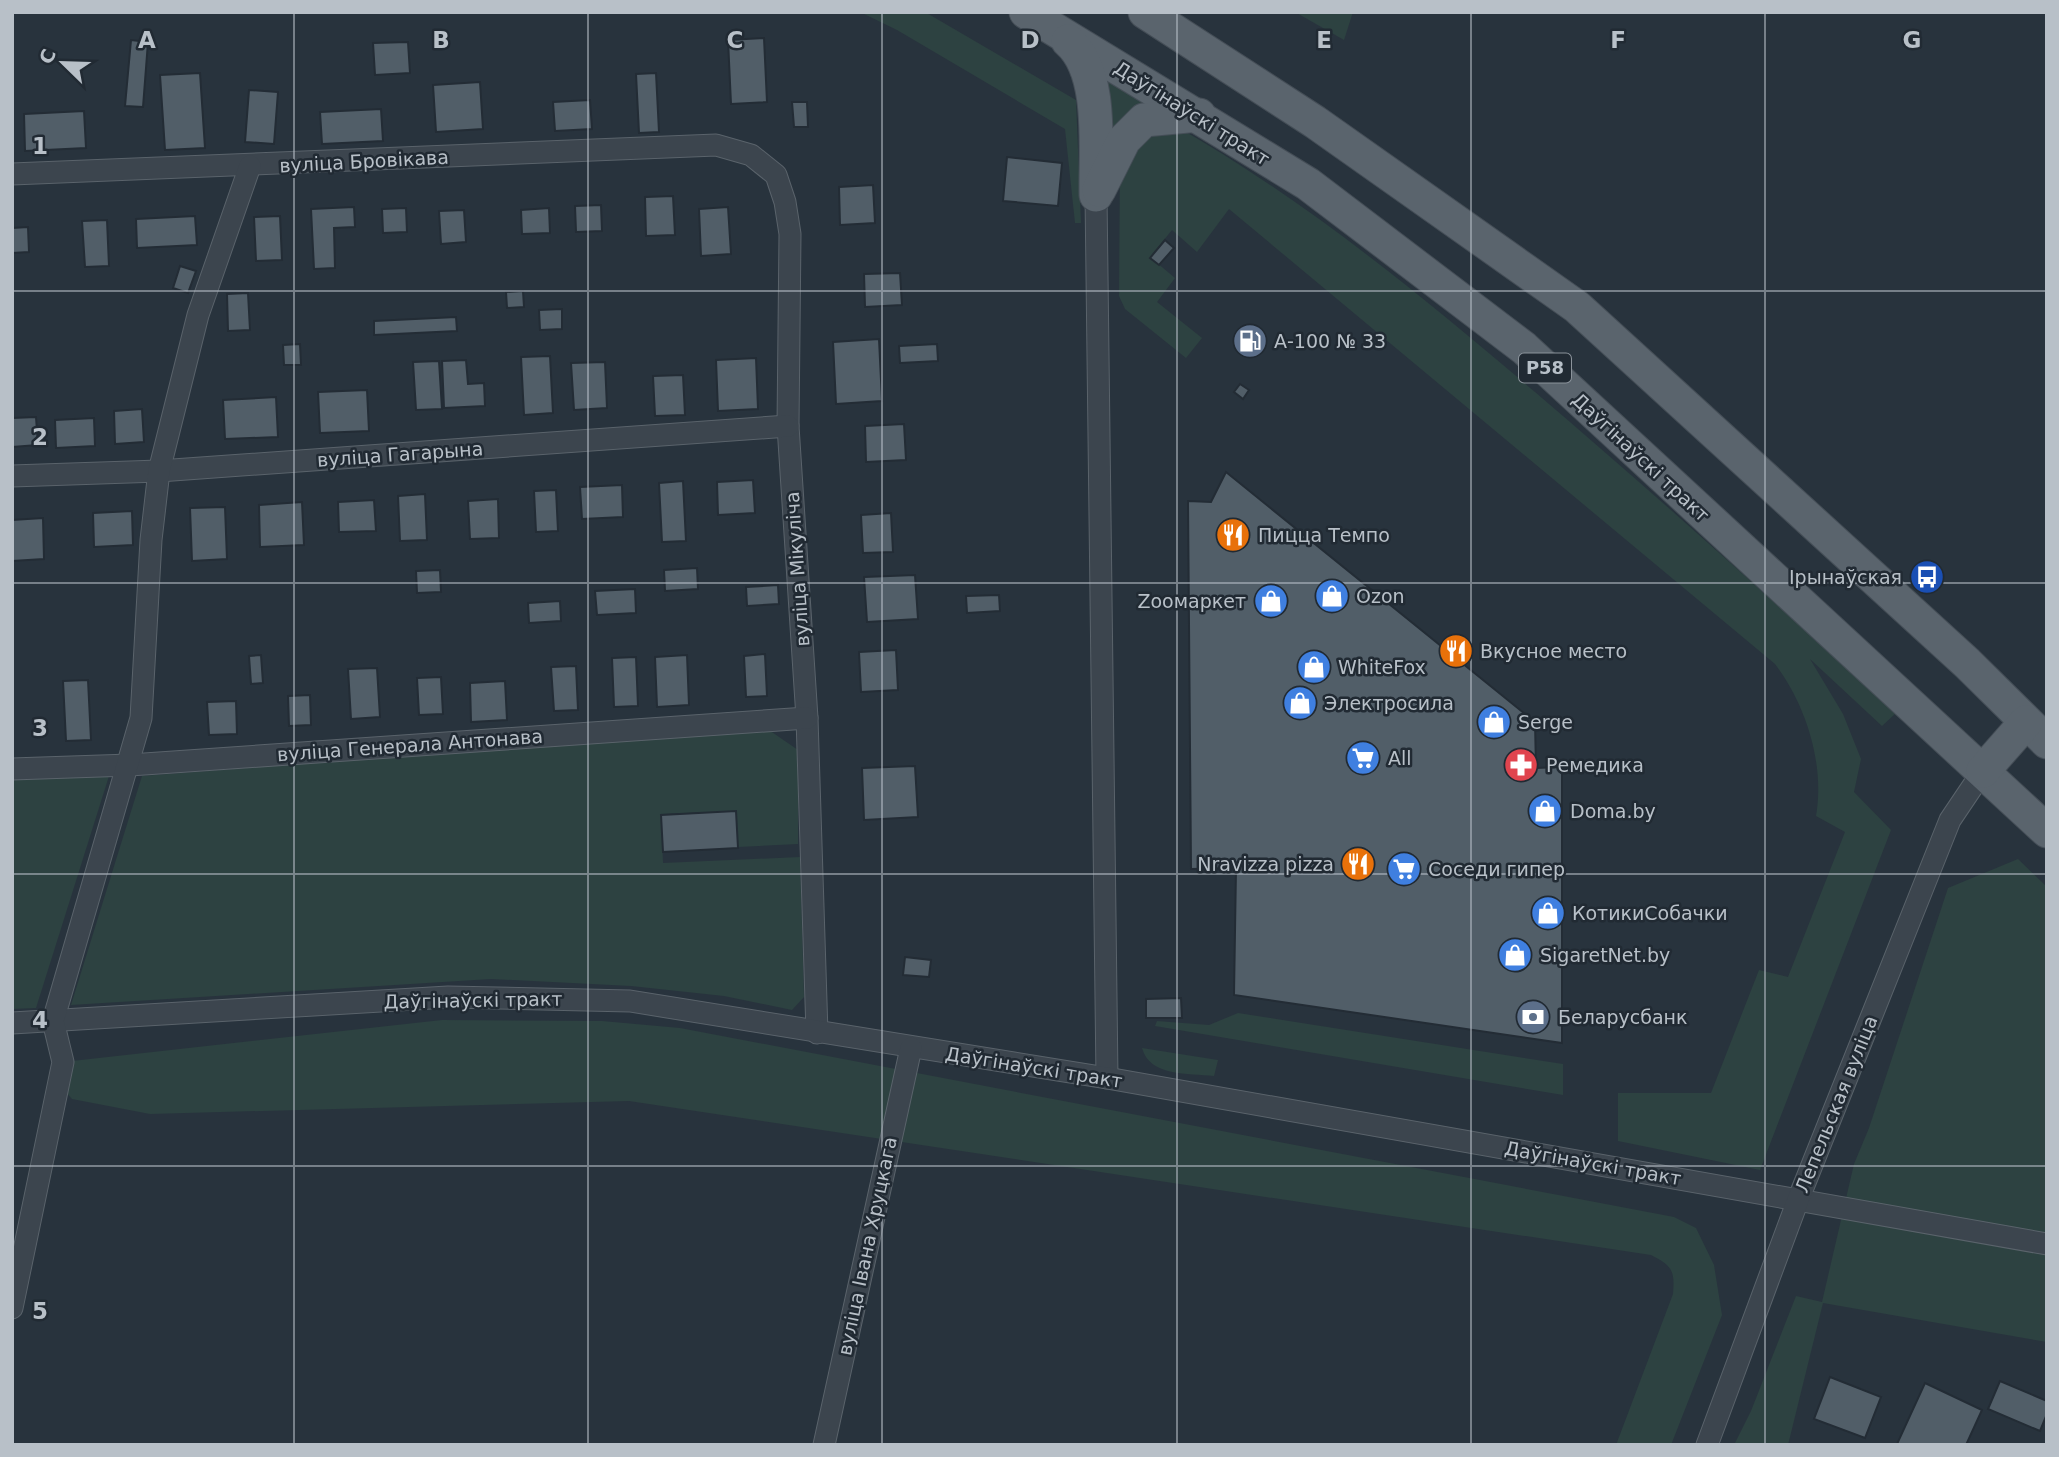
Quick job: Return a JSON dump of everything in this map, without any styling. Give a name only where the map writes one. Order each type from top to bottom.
[{"type":"main road","name":"Даўгінаўскі тракт","points":[[1026,12],[1199,115],[1308,184],[1524,348],[2047,831]]},
{"type":"main road","points":[[1145,12],[1326,130],[1577,307],[1967,663],[2036,732],[1983,771]]},
{"type":"main road","points":[[1056,30],[1077,48],[1087,64],[1094,101],[1097,195]]},
{"type":"main road","points":[[1097,195],[1124,140],[1144,120],[1199,115]]},
{"type":"street","name":"вуліца Бровікава","points":[[12,174],[716,145]]},
{"type":"street","name":"вуліца Мікуліча","points":[[716,145],[751,155],[776,175],[785,202],[790,234],[788,426],[807,718],[817,1033]]},
{"type":"street","points":[[12,1308],[63,1062],[53,1021],[130,765],[141,718],[151,540],[159,471],[198,315],[250,166]]},
{"type":"street","points":[[1097,195],[1107,1078]]},
{"type":"street","name":"вуліца Гагарына","points":[[12,476],[159,471],[788,426]]},
{"type":"street","name":"вуліца Генерала Антонава","points":[[12,769],[130,765],[807,718]]},
{"type":"street","name":"Лепельская вуліца","points":[[1707,1445],[1798,1200],[1950,820],[1983,771]]},
{"type":"street","name":"Даўгінаўскі тракт","points":[[12,1023],[500,996],[630,1001],[1107,1078],[2047,1244]]},
{"type":"street","name":"вуліца Івана Хруцкага","points":[[824,1445],[911,1048]]},
{"type":"green space","points":[[860,12],[925,12],[1076,100],[1081,223],[1075,223],[1065,129],[897,30]]},
{"type":"green space","points":[[1295,12],[1353,12],[1344,40]]},
{"type":"green space","points":[[1103,69],[1159,105],[1109,148]]},
{"type":"green space","points":[[1172,124],[1268,183],[1405,284],[1535,392],[1762,591],[1896,713],[1882,726],[1810,659],[1843,714],[1861,759],[1854,792],[1891,830],[1760,1170],[1618,1141],[1618,1093],[1711,1093],[1759,970],[1788,977],[1845,832],[1816,816],[1818,776],[1815,756],[1804,716],[1786,680],[1775,664],[1229,209],[1197,252],[1172,230],[1150,257],[1175,278],[1157,302],[1202,338],[1186,358],[1125,309],[1119,296],[1120,159],[1123,149]]},
{"type":"green space","points":[[766,728],[798,750],[798,844],[738,847],[736,811],[661,814],[663,863],[800,857],[804,997],[792,1010],[724,996],[631,986],[491,979],[71,1005],[142,776]]},
{"type":"green space","points":[[109,776],[36,1008],[12,1009],[12,780]]},
{"type":"green space","points":[[2018,859],[2047,887],[2047,1342],[1823,1303],[1788,1445],[1734,1445],[1751,1411],[1796,1296],[1822,1302],[1854,1164],[1869,1128],[1948,888]]},
{"type":"green space","points":[[1238,1013],[1563,1064],[1563,1095],[1155,1026],[1157,1021],[1209,1025]]},
{"type":"green space","points":[[442,1020],[602,1021],[680,1028],[1674,1217],[1696,1228],[1714,1265],[1722,1315],[1671,1445],[1616,1445],[1673,1294],[1671,1270],[1664,1262],[1651,1255],[629,1101],[150,1114],[72,1099],[59,1084],[63,1062]]},
{"type":"green space","points":[[1142,1048],[1218,1060],[1214,1076],[1161,1069],[1146,1057]]},
{"type":"building","points":[[764,38],[767,102],[731,104],[728,40]]},
{"type":"building","points":[[131,40],[148,42],[143,107],[125,106]]},
{"type":"building","points":[[408,42],[410,73],[375,75],[373,43]]},
{"type":"building","points":[[200,73],[205,148],[165,150],[160,75]]},
{"type":"building","points":[[656,73],[659,132],[639,133],[636,74]]},
{"type":"building","points":[[480,82],[483,129],[436,132],[433,85]]},
{"type":"building","points":[[249,90],[278,92],[274,144],[245,142]]},
{"type":"building","points":[[590,100],[592,129],[555,131],[553,102]]},
{"type":"building","points":[[792,102],[807,102],[808,127],[794,127]]},
{"type":"building","points":[[381,109],[383,141],[322,144],[320,112]]},
{"type":"building","points":[[84,111],[86,148],[25,151],[24,114]]},
{"type":"building","points":[[1007,157],[1062,163],[1058,206],[1003,201]]},
{"type":"building","points":[[873,185],[875,223],[840,225],[839,187]]},
{"type":"building","points":[[673,196],[675,235],[646,236],[645,197]]},
{"type":"building","points":[[601,205],[602,231],[576,232],[575,206]]},
{"type":"building","points":[[354,207],[355,227],[334,228],[335,268],[314,269],[311,209]]},
{"type":"building","points":[[728,207],[731,254],[701,256],[699,209]]},
{"type":"building","points":[[406,208],[407,232],[383,233],[382,209]]},
{"type":"building","points":[[549,208],[550,233],[522,234],[521,210]]},
{"type":"building","points":[[464,210],[466,242],[441,244],[439,211]]},
{"type":"building","points":[[195,216],[197,245],[137,248],[136,219]]},
{"type":"building","points":[[280,216],[282,260],[256,261],[254,217]]},
{"type":"building","points":[[107,220],[109,266],[85,267],[82,221]]},
{"type":"building","points":[[28,227],[29,252],[12,253],[12,228]]},
{"type":"building","points":[[1165,240],[1174,248],[1159,265],[1150,258]]},
{"type":"building","points":[[180,266],[196,271],[188,293],[173,288]]},
{"type":"building","points":[[900,273],[902,305],[865,307],[864,274]]},
{"type":"building","points":[[523,291],[524,307],[507,308],[506,292]]},
{"type":"building","points":[[248,293],[250,330],[228,331],[227,294]]},
{"type":"building","points":[[562,309],[562,329],[540,330],[539,310]]},
{"type":"building","points":[[456,317],[457,331],[374,335],[374,321]]},
{"type":"building","points":[[879,339],[882,401],[836,404],[833,342]]},
{"type":"building","points":[[300,344],[301,365],[284,365],[283,345]]},
{"type":"building","points":[[937,344],[938,361],[900,363],[899,346]]},
{"type":"building","points":[[550,356],[553,413],[524,415],[521,357]]},
{"type":"building","points":[[756,358],[758,409],[718,411],[716,360]]},
{"type":"building","points":[[466,360],[468,384],[484,383],[485,406],[444,408],[442,361]]},
{"type":"building","points":[[439,361],[442,409],[416,410],[413,362]]},
{"type":"building","points":[[605,362],[607,408],[574,410],[571,363]]},
{"type":"building","points":[[683,375],[685,415],[655,416],[653,376]]},
{"type":"building","points":[[1240,384],[1249,390],[1243,399],[1234,392]]},
{"type":"building","points":[[367,390],[369,431],[320,433],[318,392]]},
{"type":"building","points":[[276,397],[278,437],[225,439],[223,400]]},
{"type":"building","points":[[142,409],[144,442],[115,444],[114,411]]},
{"type":"building","points":[[36,417],[38,445],[12,447],[12,418]]},
{"type":"building","points":[[94,418],[95,446],[56,448],[55,420]]},
{"type":"building","points":[[904,424],[906,460],[866,462],[865,426]]},
{"type":"building","name":"All","points":[[1226,472],[1535,722],[1536,768],[1562,767],[1562,1043],[1234,995],[1236,868],[1191,869],[1188,501],[1211,502]]},
{"type":"building","points":[[753,480],[755,513],[718,515],[717,482]]},
{"type":"building","points":[[683,481],[686,541],[662,542],[659,483]]},
{"type":"building","points":[[622,485],[623,517],[582,519],[580,487]]},
{"type":"building","points":[[556,490],[558,531],[536,532],[534,491]]},
{"type":"building","points":[[425,494],[427,540],[400,541],[398,496]]},
{"type":"building","points":[[498,499],[499,538],[470,539],[468,501]]},
{"type":"building","points":[[374,500],[376,531],[339,532],[338,502]]},
{"type":"building","points":[[302,502],[304,545],[260,547],[259,505]]},
{"type":"building","points":[[225,507],[227,559],[192,561],[190,508]]},
{"type":"building","points":[[132,511],[133,545],[94,547],[93,513]]},
{"type":"building","points":[[891,513],[893,552],[863,553],[861,515]]},
{"type":"building","points":[[43,518],[44,559],[12,561],[12,520]]},
{"type":"building","points":[[697,568],[698,589],[665,591],[664,570]]},
{"type":"building","points":[[440,570],[441,592],[417,593],[416,571]]},
{"type":"building","points":[[915,575],[918,619],[867,622],[864,577]]},
{"type":"building","points":[[778,585],[779,604],[747,606],[746,587]]},
{"type":"building","points":[[635,589],[636,613],[597,615],[595,591]]},
{"type":"building","points":[[999,595],[1000,611],[967,613],[966,596]]},
{"type":"building","points":[[560,601],[561,621],[529,623],[528,603]]},
{"type":"building","points":[[896,650],[898,690],[861,692],[859,652]]},
{"type":"building","points":[[765,654],[767,696],[746,697],[744,656]]},
{"type":"building","points":[[261,655],[263,683],[251,684],[249,656]]},
{"type":"building","points":[[687,655],[689,705],[657,707],[655,657]]},
{"type":"building","points":[[636,657],[638,706],[614,707],[612,658]]},
{"type":"building","points":[[576,666],[578,710],[554,711],[551,667]]},
{"type":"building","points":[[377,668],[380,717],[351,719],[348,669]]},
{"type":"building","points":[[441,677],[443,714],[419,715],[417,678]]},
{"type":"building","points":[[88,680],[91,740],[66,741],[63,681]]},
{"type":"building","points":[[505,681],[507,720],[471,722],[470,683]]},
{"type":"building","points":[[310,695],[311,725],[289,726],[288,696]]},
{"type":"building","points":[[236,701],[237,734],[209,735],[207,702]]},
{"type":"building","points":[[915,766],[918,817],[864,820],[862,768]]},
{"type":"building","points":[[736,811],[738,848],[663,852],[661,815]]},
{"type":"building","points":[[905,957],[931,960],[929,977],[903,975]]},
{"type":"building","points":[[1181,998],[1182,1018],[1146,1018],[1146,999]]},
{"type":"building","points":[[1830,1377],[1881,1397],[1865,1438],[1814,1419]]},
{"type":"building","points":[[2000,1381],[2047,1401],[2047,1414],[2040,1431],[1988,1409]]},
{"type":"building","points":[[1925,1383],[1982,1410],[1966,1445],[1897,1444]]},
{"type":"place","name":"А-100 № 33","points":[[1250,341]]},
{"type":"place","name":"Пицца Темпо","points":[[1233,535]]},
{"type":"place","name":"Ірынаўская","points":[[1927,577]]},
{"type":"place","name":"Ozon","points":[[1332,596]]},
{"type":"place","name":"Zooмаркет","points":[[1271,601]]},
{"type":"place","name":"Вкусное место","points":[[1456,651]]},
{"type":"place","name":"WhiteFox","points":[[1314,667]]},
{"type":"place","name":"Электросила","points":[[1300,703]]},
{"type":"place","name":"Serge","points":[[1494,722]]},
{"type":"place","name":"All","points":[[1363,758]]},
{"type":"place","name":"Ремедика","points":[[1521,765]]},
{"type":"place","name":"Doma.by","points":[[1545,811]]},
{"type":"place","name":"Nravizza pizza","points":[[1358,864]]},
{"type":"place","name":"Соседи гипер","points":[[1404,869]]},
{"type":"place","name":"КотикиСобачки","points":[[1548,913]]},
{"type":"place","name":"SigaretNet.by","points":[[1515,955]]},
{"type":"place","name":"Беларусбанк","points":[[1533,1017]]}]
